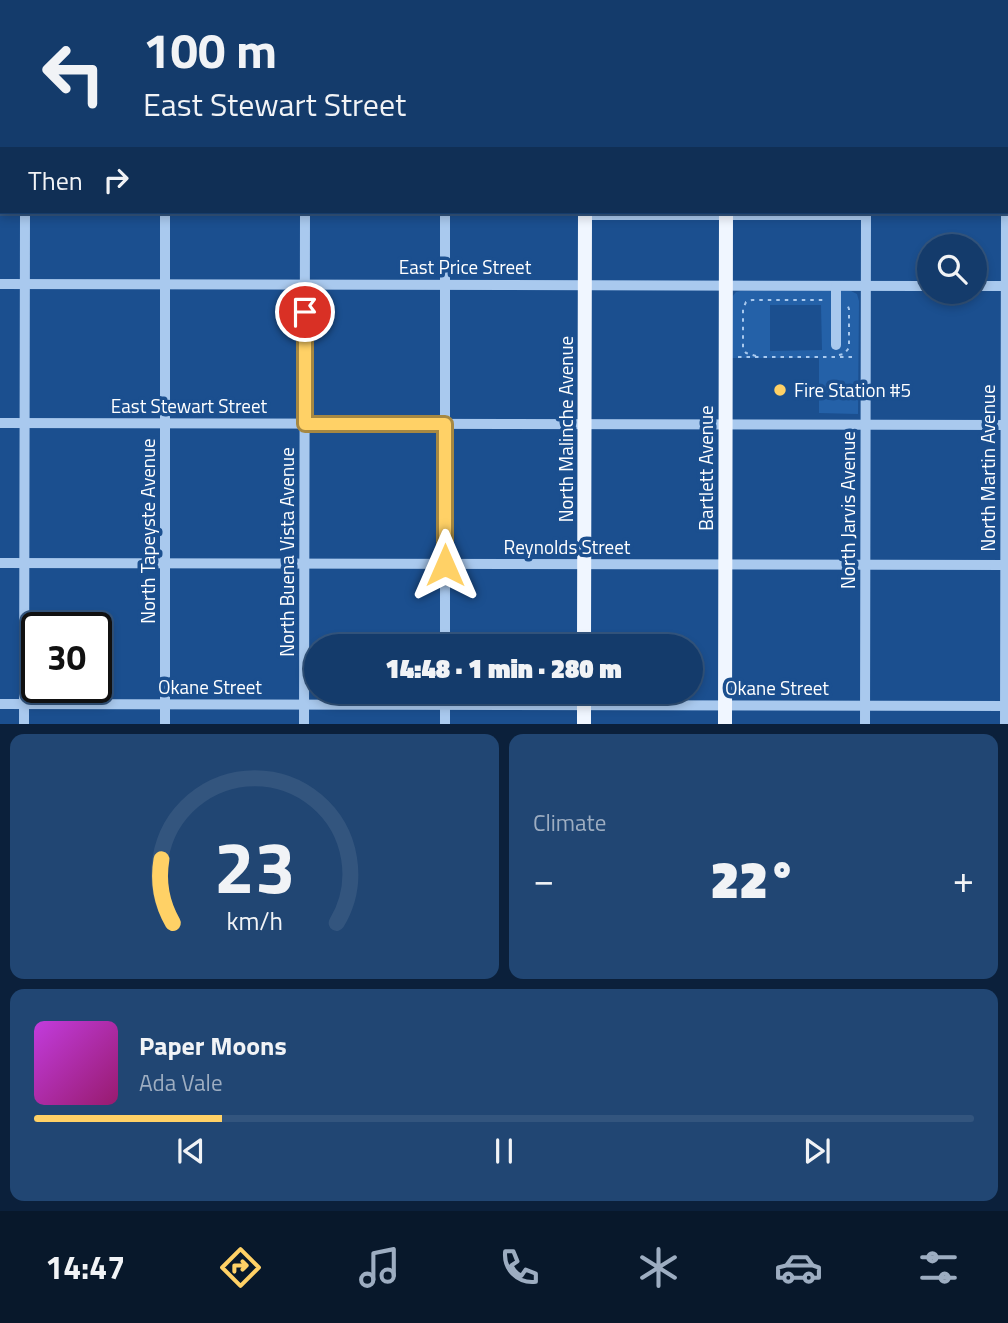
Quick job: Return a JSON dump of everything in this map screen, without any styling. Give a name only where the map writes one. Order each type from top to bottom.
[{"type":"main road","name":"North Malinche Avenue","points":[[584,634],[585,214]]},
{"type":"main road","name":"Bartlett Avenue","points":[[724,724],[726,214]]},
{"type":"main road","points":[[584,704],[584,724]]},
{"type":"street","points":[[24,724],[25,214]]},
{"type":"street","name":"North Tapeyste Avenue","points":[[165,214],[165,724]]},
{"type":"street","name":"North Buena Vista Avenue","points":[[304,634],[305,214]]},
{"type":"street","points":[[445,214],[445,634]]},
{"type":"street","points":[[585,214],[866,214]]},
{"type":"street","name":"North Jarvis Avenue","points":[[865,724],[866,214]]},
{"type":"street","name":"North Martin Avenue","points":[[1005,724],[1006,214]]},
{"type":"street","name":"East Price Street","points":[[0,284],[917,286]]},
{"type":"street","points":[[836,286],[836,345]]},
{"type":"street","points":[[987,286],[1007,286]]},
{"type":"street","name":"East Stewart Street","points":[[0,424],[1007,425]]},
{"type":"street","name":"Reynolds Street","points":[[0,563],[1007,565]]},
{"type":"street","name":"Okane Street","points":[[0,704],[465,704]]},
{"type":"street","name":"North Buena Vista Avenue","points":[[304,704],[304,724]]},
{"type":"street","name":"Okane Street","points":[[703,704],[1006,706]]},
{"type":"street","points":[[445,705],[445,724]]},
{"type":"path","points":[[756,356],[746,353],[743,348],[743,309],[746,302],[833,300]]},
{"type":"path","points":[[734,357],[857,357]]},
{"type":"shaded area","points":[[851,291],[857,294],[858,414],[819,413],[819,358],[731,358],[732,297],[736,292]],"holes":[[[770,305],[821,305],[822,350],[770,351]]]},
{"type":"place","name":"Fire Station #5","points":[[780,390]]},
{"type":"route","points":[[305,312],[305,424],[445,424],[445,565]]}]
